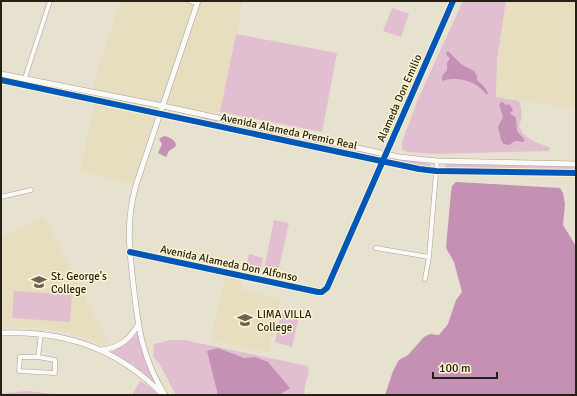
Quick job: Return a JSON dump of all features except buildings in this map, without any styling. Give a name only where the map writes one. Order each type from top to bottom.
[{"type":"street","points":[[23,85],[50,1]]},
{"type":"street","points":[[164,395],[150,367],[142,344],[138,325],[128,228],[132,198],[198,2],[190,1]]},
{"type":"street","name":"Alameda Don Emilio","points":[[324,291],[327,288],[453,1]]},
{"type":"street","name":"Avenida Alameda Premio Real","points":[[1,74],[163,106],[418,160],[576,164]]},
{"type":"street","name":"Avenida Alameda Premio Real","points":[[1,80],[419,169],[436,171],[576,173]]},
{"type":"street","points":[[92,100],[93,92]]},
{"type":"street","points":[[114,104],[116,97]]},
{"type":"street","points":[[425,279],[429,257],[437,161]]},
{"type":"street","points":[[1,197],[31,190]]},
{"type":"street","points":[[376,248],[429,257]]},
{"type":"street","name":"Avenida Alameda Don Alfonso","points":[[130,252],[318,292],[324,291]]},
{"type":"street","points":[[101,350],[113,348],[124,342],[130,337],[138,325]]},
{"type":"street","points":[[1,334],[41,334],[80,341],[112,355],[128,365],[164,395]]},
{"type":"street","points":[[38,357],[41,334]]},
{"type":"street","points":[[20,357],[38,357],[55,360],[54,373],[19,371],[20,357]]},
{"type":"shaded area","points":[[120,1],[243,1],[220,112],[206,112],[159,101],[133,185],[80,171],[98,91],[94,88],[101,60]]},
{"type":"shaded area","points":[[463,1],[506,1],[497,60],[496,97],[519,101],[522,113],[519,125],[521,130],[531,140],[549,147],[550,149],[548,151],[433,154],[408,152],[402,149],[402,142],[418,99]]},
{"type":"shaded area","points":[[506,1],[576,1],[576,108],[496,97],[497,60]]},
{"type":"shaded area","points":[[392,8],[409,14],[401,37],[383,31]]},
{"type":"shaded area","points":[[236,34],[337,53],[322,132],[220,112]]},
{"type":"shaded area","points":[[448,51],[461,64],[474,71],[478,77],[476,78],[488,94],[472,83],[460,79],[442,81],[442,76],[447,70],[447,63],[450,58],[446,53]]},
{"type":"shaded area","points":[[502,102],[506,106],[507,104],[510,105],[513,110],[510,113],[516,118],[517,131],[524,139],[524,142],[515,141],[509,145],[504,144],[502,141],[498,127],[503,117],[499,104]]},
{"type":"shaded area","points":[[201,117],[290,136],[289,139],[200,121]]},
{"type":"shaded area","points":[[164,136],[173,140],[176,145],[169,151],[166,157],[158,153],[162,144],[159,139]]},
{"type":"shaded area","points":[[303,139],[379,155],[378,159],[302,143]]},
{"type":"shaded area","points":[[394,158],[431,164],[430,168],[393,162]]},
{"type":"shaded area","points":[[445,164],[576,167],[576,170],[445,169]]},
{"type":"shaded area","points":[[456,182],[560,188],[563,193],[565,204],[563,225],[576,246],[576,395],[385,395],[393,371],[399,360],[408,355],[424,337],[430,334],[439,335],[448,324],[456,300],[462,292],[454,262],[446,248],[451,192],[452,186]]},
{"type":"shaded area","name":"St. George's College","points":[[43,216],[108,342],[103,345],[66,332],[38,327],[1,328],[1,238]]},
{"type":"shaded area","points":[[274,220],[289,223],[278,272],[264,269]]},
{"type":"shaded area","points":[[249,254],[263,258],[261,268],[247,264]]},
{"type":"shaded area","name":"LIMA VILLA College","points":[[225,278],[242,281],[241,290],[280,299],[268,352],[211,341]]},
{"type":"shaded area","points":[[14,291],[72,295],[70,322],[12,318]]},
{"type":"shaded area","points":[[281,313],[299,317],[292,347],[275,342]]},
{"type":"shaded area","points":[[137,333],[146,364],[157,385],[132,364],[111,352],[128,342]]},
{"type":"shaded area","points":[[171,340],[184,340],[308,366],[309,370],[304,391],[305,395],[176,395],[160,365],[153,356],[154,344]]},
{"type":"shaded area","points":[[218,348],[244,358],[255,357],[268,362],[290,388],[279,395],[218,395],[207,351]]},
{"type":"shaded area","points":[[140,381],[150,387],[158,395],[132,395]]},
{"type":"shaded area","points":[[28,391],[62,395],[1,395],[5,393]]},
{"type":"cycle path","points":[[130,252],[322,292],[327,288],[453,1]]},
{"type":"cycle path","points":[[1,80],[419,169],[436,171],[576,173]]},
{"type":"place","name":"St. George's College","points":[[39,282]]},
{"type":"place","name":"LIMA VILLA College","points":[[245,320]]}]
